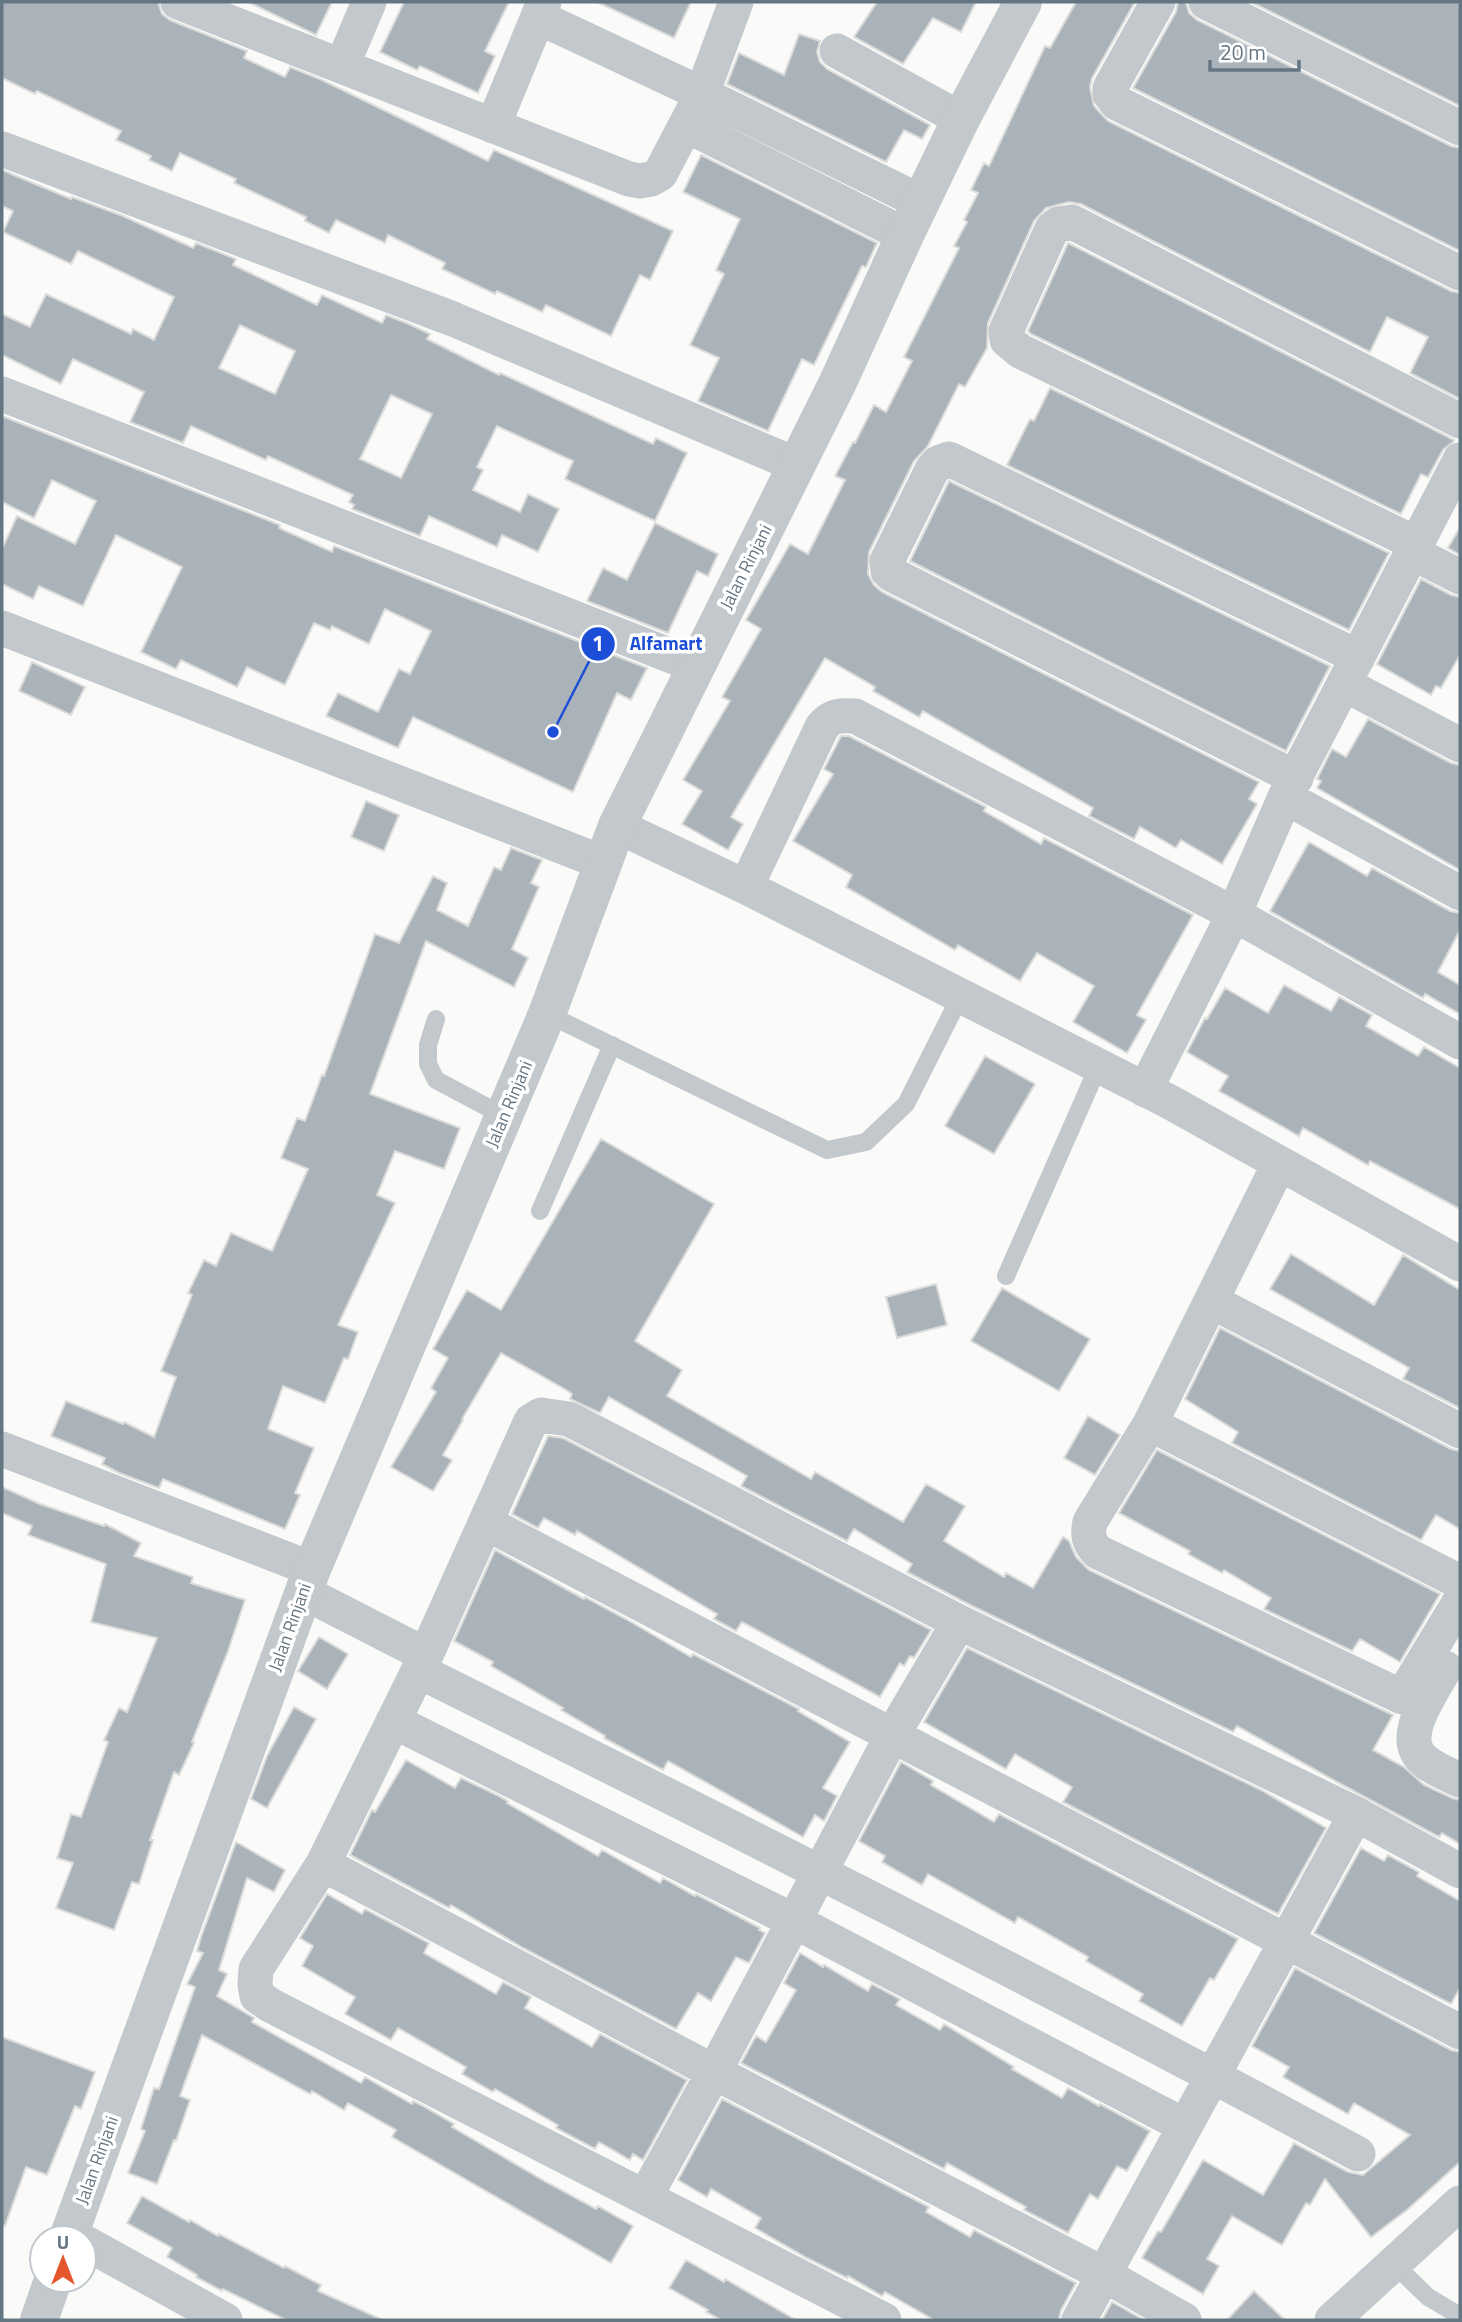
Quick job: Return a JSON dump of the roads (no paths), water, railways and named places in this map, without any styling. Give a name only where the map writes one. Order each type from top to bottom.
[{"type":"street","points":[[342,66],[369,2]]},
{"type":"street","points":[[191,4],[493,126],[640,181],[660,174],[702,94],[736,2]]},
{"type":"street","name":"Jalan Rinjani","points":[[80,2224],[307,1581],[547,1014],[617,826],[838,383],[961,119],[1023,2]]},
{"type":"street","points":[[1158,2],[1110,88],[1110,94],[1117,103],[1460,273]]},
{"type":"street","points":[[1206,2],[1460,128]]},
{"type":"street","points":[[493,126],[541,9],[702,94],[913,218]]},
{"type":"street","points":[[837,51],[961,119]]},
{"type":"street","points":[[686,125],[913,218]]},
{"type":"street","points":[[2,149],[453,319],[797,465]]},
{"type":"street","points":[[1460,421],[1072,222],[1058,224],[1052,229],[1006,331],[1007,340],[1020,351],[1415,549],[1460,577]]},
{"type":"street","points":[[2,394],[697,666]]},
{"type":"street","points":[[1460,745],[1351,670],[949,459],[938,463],[932,470],[887,561],[891,574],[1290,787],[1460,893]]},
{"type":"street","points":[[1145,1090],[1234,914],[1290,787],[1460,460]]},
{"type":"street","points":[[2,628],[604,863]]},
{"type":"street","points":[[746,887],[822,727],[828,719],[839,715],[855,716],[1234,914],[1460,1042]]},
{"type":"street","points":[[617,826],[746,887],[1145,1090],[1460,1264]]},
{"type":"street","points":[[1279,1164],[1150,1424],[1090,1522],[1088,1537],[1091,1546],[1098,1552],[1402,1698],[1460,1601]]},
{"type":"street","points":[[1211,1301],[1460,1431]]},
{"type":"street","points":[[884,2320],[257,1996],[256,1969],[323,1864],[423,1663],[531,1421],[541,1415],[569,1419],[960,1622],[1356,1814],[1460,1871]]},
{"type":"street","points":[[1150,1424],[1460,1582]]},
{"type":"street","points":[[2,1449],[307,1581],[423,1663],[1213,2075],[1358,2154]]},
{"type":"street","points":[[486,1523],[1460,2032]]},
{"type":"street","points":[[645,2197],[893,1734],[960,1622]]},
{"type":"street","points":[[1460,1641],[1415,1725],[1413,1745],[1424,1761],[1460,1780]]},
{"type":"street","points":[[393,1721],[794,1922],[1185,2126]]},
{"type":"street","points":[[1079,2320],[1356,1814]]},
{"type":"street","points":[[323,1864],[714,2072],[1103,2274],[1184,2320]]},
{"type":"street","points":[[1332,2320],[1460,2203]]},
{"type":"street","points":[[98,2251],[225,2320]]},
{"type":"street","points":[[38,2320],[48,2294]]},
{"type":"lane","points":[[547,1014],[827,1150],[866,1142],[906,1104],[960,997]]},
{"type":"lane","points":[[436,1018],[428,1045],[428,1064],[436,1080],[504,1116]]},
{"type":"lane","points":[[540,1211],[612,1045]]},
{"type":"lane","points":[[1006,1276],[1098,1067]]},
{"type":"lane","points":[[1394,2264],[1428,2297],[1460,2316]]},
{"type":"place","name":"Alfamart","points":[[553,732]]}]
